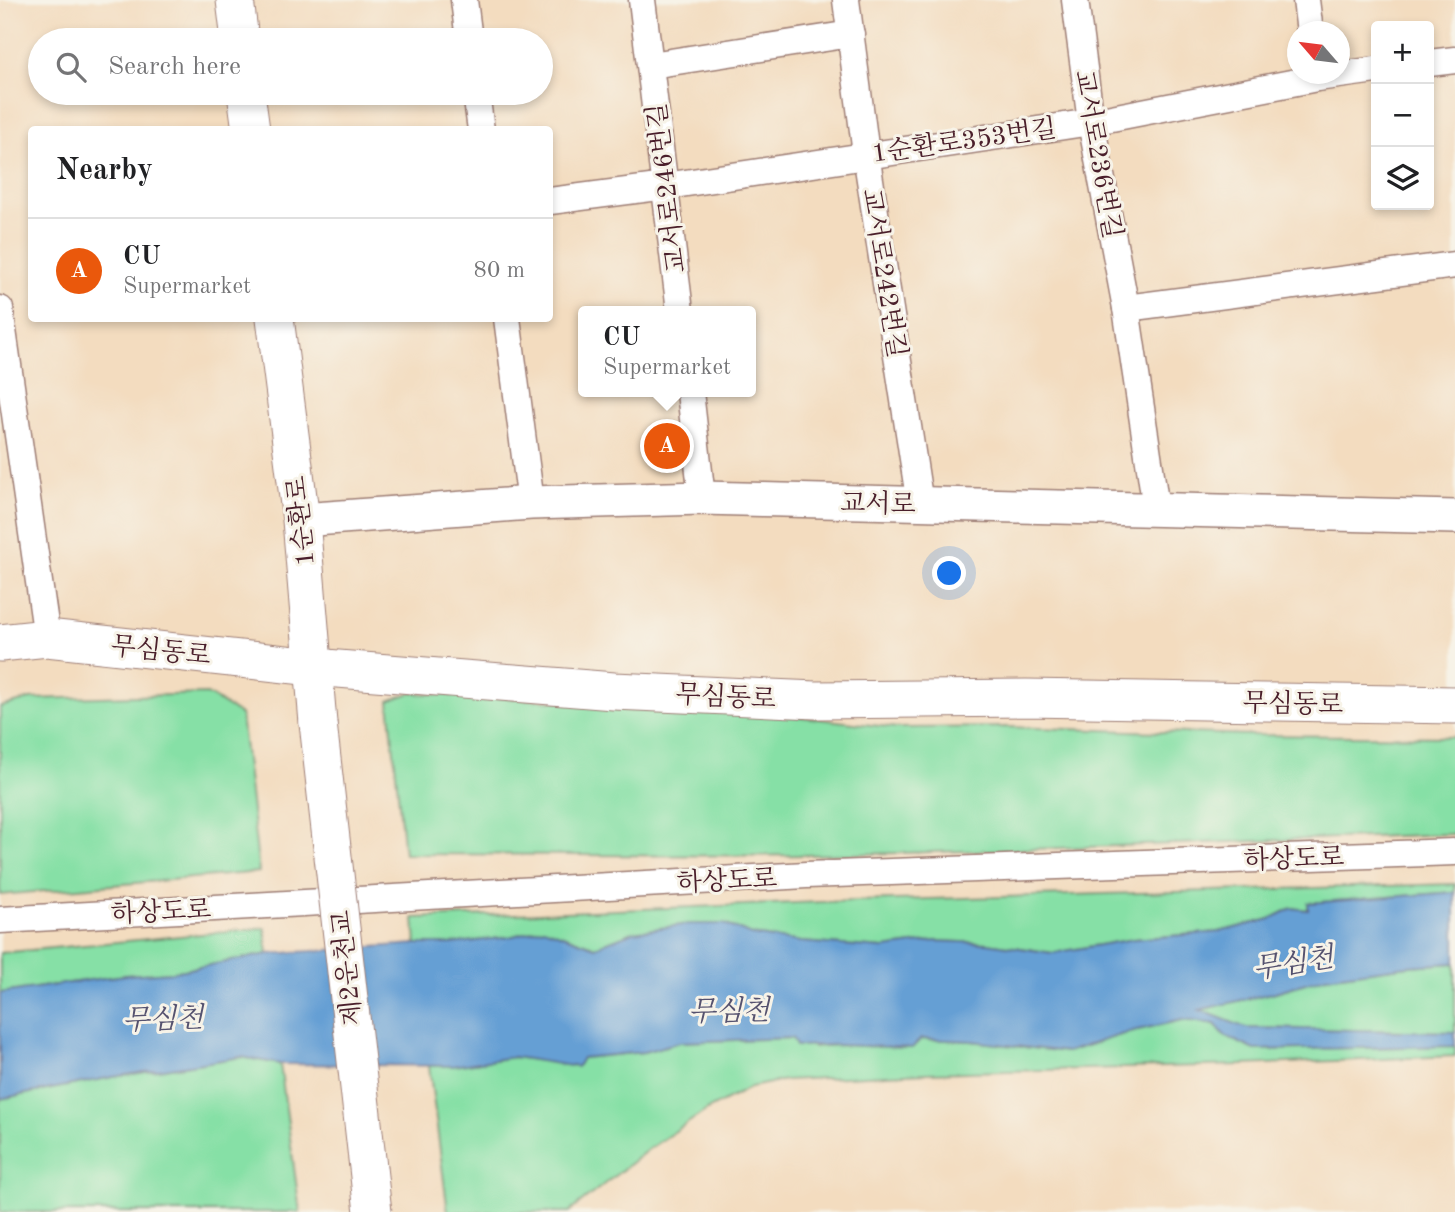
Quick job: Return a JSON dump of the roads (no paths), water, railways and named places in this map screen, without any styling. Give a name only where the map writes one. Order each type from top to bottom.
[{"type":"main road","points":[[235,0],[238,28]]},
{"type":"main road","points":[[248,105],[250,126]]},
{"type":"main road","name":"1순환로","points":[[276,322],[301,520],[318,723]]},
{"type":"main road","name":"무심동로","points":[[0,643],[47,638],[313,667],[614,691],[816,701],[1026,698],[1455,705]]},
{"type":"main road","name":"제2운천교","points":[[318,723],[373,1212]]},
{"type":"street","points":[[464,0],[468,28]]},
{"type":"street","name":"교서로246번길","points":[[642,0],[679,306]]},
{"type":"street","name":"교서로242번길","points":[[846,0],[866,154],[920,504]]},
{"type":"street","name":"교서로236번길","points":[[1075,0],[1091,121],[1126,308],[1156,508]]},
{"type":"street","points":[[1306,0],[1309,21]]},
{"type":"street","name":"교서로246번길","points":[[651,65],[850,34]]},
{"type":"street","points":[[1434,62],[1455,60]]},
{"type":"street","name":"1순환로353번길","points":[[1350,73],[1371,71]]},
{"type":"street","name":"1순환로353번길","points":[[553,201],[1091,121],[1287,82]]},
{"type":"street","points":[[478,105],[480,126]]},
{"type":"street","points":[[1126,308],[1455,265]]},
{"type":"street","points":[[0,309],[47,638]]},
{"type":"street","points":[[508,322],[531,503]]},
{"type":"street","points":[[691,397],[702,498]]},
{"type":"street","name":"교서로","points":[[301,520],[531,503],[702,498],[1455,517]]},
{"type":"street","name":"하상도로","points":[[0,920],[806,875],[1455,852]]},
{"type":"water","name":"무심천","points":[[1455,892],[1455,963],[1326,977],[1200,1010],[1246,1028],[1455,1032],[1455,1046],[1255,1050],[1225,1036],[1215,1024],[1182,1020],[1133,1031],[1067,1052],[971,1041],[921,1039],[912,1048],[796,1046],[792,1038],[680,1042],[644,1052],[582,1058],[577,1067],[514,1057],[453,1066],[280,1064],[241,1057],[113,1077],[0,1099],[0,993],[125,975],[173,972],[268,954],[451,944],[509,937],[544,928],[595,947],[633,932],[688,924],[724,924],[752,935],[801,942],[884,948],[935,941],[988,943],[1053,953],[1133,939],[1219,932],[1270,919],[1292,908],[1308,910],[1308,903]]},
{"type":"place","name":"CU","points":[[667,446]]}]
